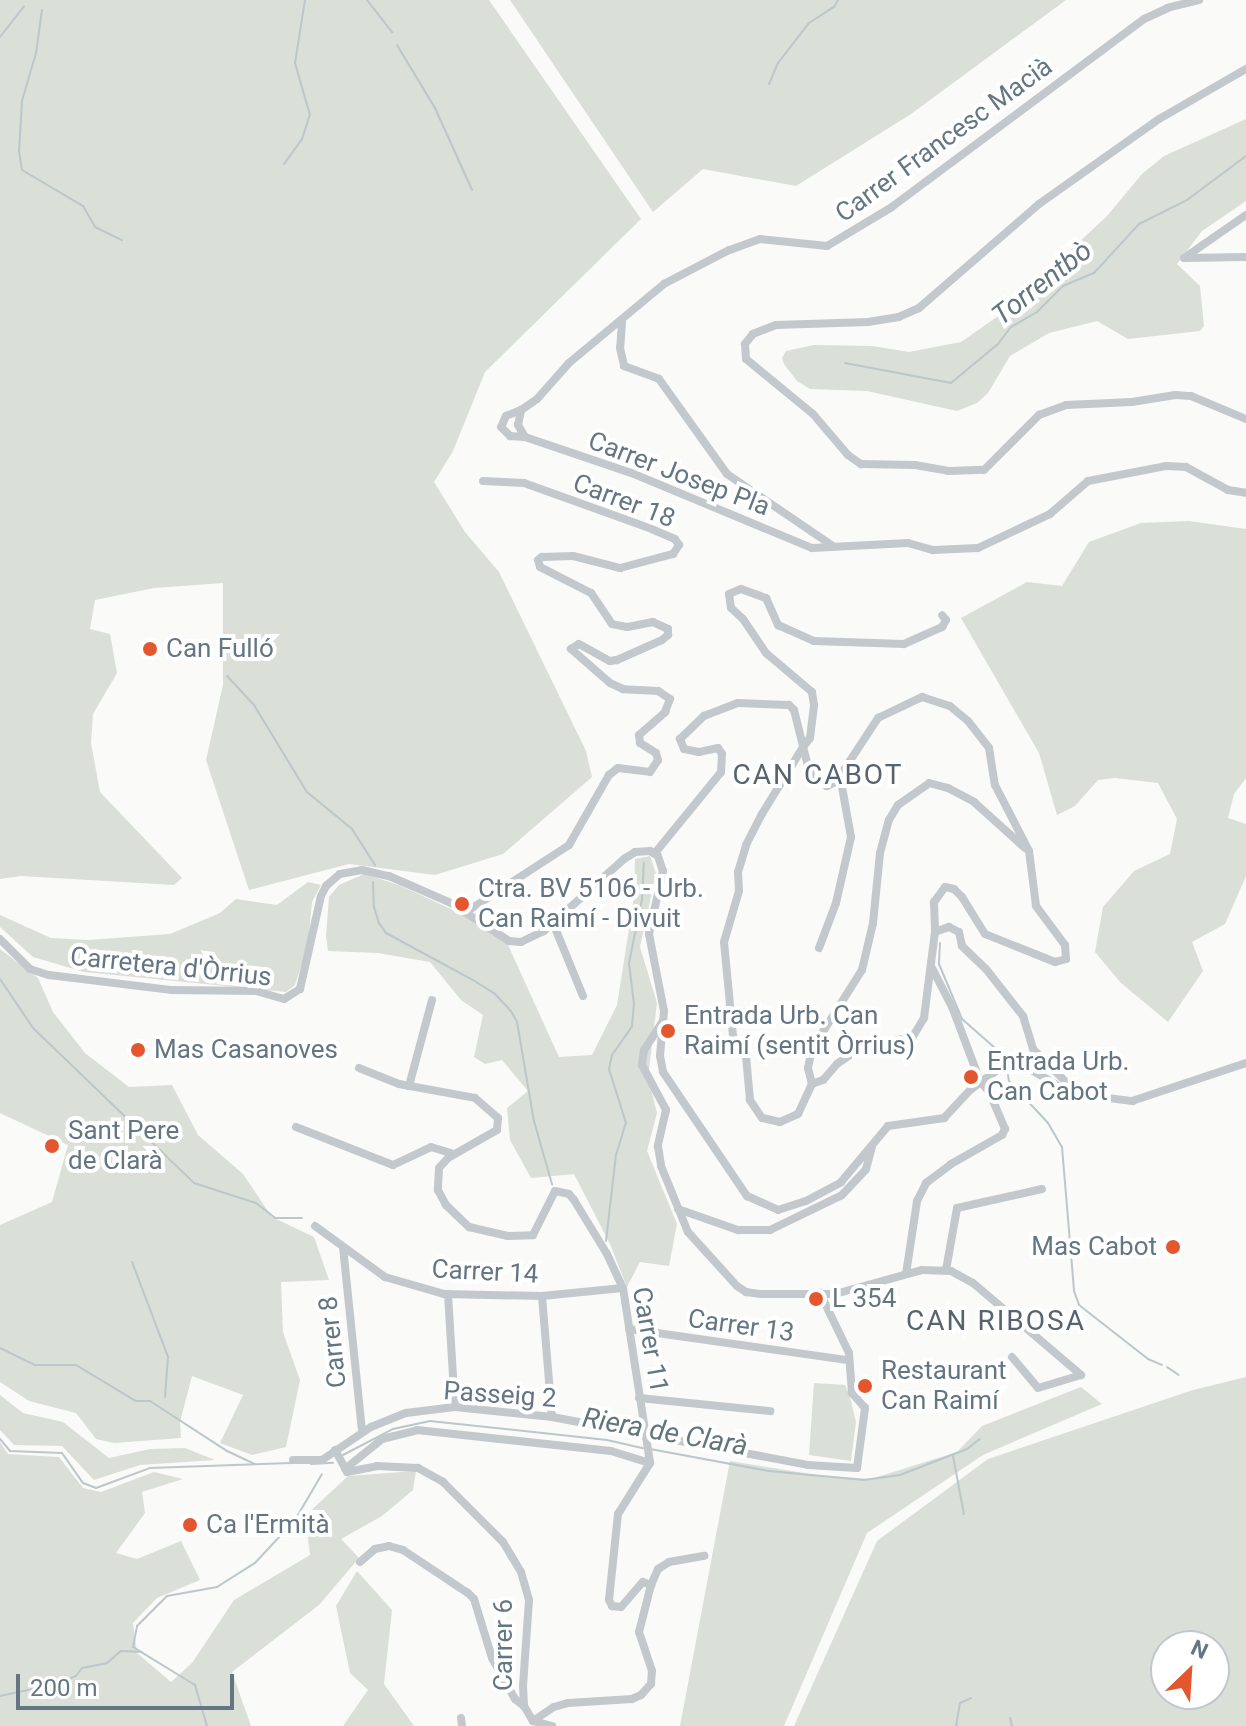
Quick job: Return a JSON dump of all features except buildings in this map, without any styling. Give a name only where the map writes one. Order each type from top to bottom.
[{"type":"street","name":"Carrer Francesc Macià","points":[[521,410],[537,399],[569,363],[664,284],[729,250],[760,239],[827,246],[860,228],[1144,19],[1168,8],[1199,0]]},
{"type":"street","points":[[1246,69],[1159,119],[1039,204],[919,308],[899,317],[869,322],[776,325],[753,334],[745,344],[746,359],[821,420],[848,455],[861,464],[915,465],[948,471],[984,470],[1039,415],[1066,405],[1191,396],[1246,419]]},
{"type":"street","points":[[1246,215],[1184,258],[1246,257]]},
{"type":"street","points":[[622,322],[620,348],[624,366],[659,379],[727,474],[833,546]]},
{"type":"street","points":[[521,410],[518,425],[525,437]]},
{"type":"street","points":[[521,410],[506,416],[501,427],[510,436],[525,437]]},
{"type":"street","name":"Carrer Josep Pla","points":[[525,437],[634,474],[812,548],[908,543],[933,550],[978,548],[1040,520],[1088,481],[1166,466],[1186,467],[1228,490],[1246,493]]},
{"type":"street","name":"Carrer 18","points":[[466,912],[569,845],[609,775],[618,768],[650,772],[655,767],[656,753],[640,743],[639,735],[669,705],[670,699],[658,691],[623,689],[610,683],[571,649],[579,644],[610,661],[617,660],[662,640],[668,635],[668,629],[653,622],[627,627],[612,624],[591,593],[540,567],[538,560],[542,557],[573,556],[620,568],[673,554],[679,545],[675,539],[652,529],[524,483],[483,481]]},
{"type":"street","points":[[942,615],[946,620],[942,627],[904,644],[814,641],[778,625],[766,598],[741,589],[729,594],[731,608],[766,653],[812,692],[810,738],[803,747],[746,845],[738,872],[739,891],[724,942],[734,1046],[746,1056],[750,1100],[762,1118],[780,1122],[798,1114],[812,1084],[856,1051],[913,1036],[924,1018],[932,967],[934,902],[945,887],[954,889],[962,897],[985,934],[1055,962],[1066,959],[1065,945],[1036,906],[1029,851],[995,785],[989,748],[968,721],[950,706],[922,697],[878,718],[840,776],[827,786],[816,781],[809,770],[803,747],[794,710],[781,702],[738,703],[704,716],[680,739],[684,749],[699,752],[718,748],[722,754],[721,772],[655,853],[662,865],[663,879],[649,934],[663,1001],[660,1056],[667,1079],[754,1202],[771,1209],[785,1209],[849,1176],[875,1139],[895,1123],[944,1118],[980,1081],[999,1069],[1025,1066],[1037,1070],[1060,1088],[1079,1095],[1132,1101],[1246,1063]]},
{"type":"street","points":[[819,948],[836,903],[851,837],[840,776]]},
{"type":"street","points":[[812,1084],[808,1068],[812,1049],[862,970],[873,923],[880,853],[889,820],[898,805],[929,783],[948,788],[974,802],[1029,851]]},
{"type":"street","name":"Carretera d'Òrrius","points":[[0,939],[30,969],[49,975],[172,990],[256,991],[284,999],[300,989],[321,896],[333,878],[340,874],[362,870],[378,872],[466,912],[514,942],[535,938],[630,854],[645,850],[655,853]]},
{"type":"street","points":[[553,923],[583,996]]},
{"type":"street","points":[[935,932],[949,927],[959,932],[962,946],[1023,1016],[1033,1049],[1079,1095]]},
{"type":"street","points":[[906,1274],[917,1201],[926,1183],[951,1164],[1002,1135],[1005,1129],[990,1093],[980,1081],[953,1009],[932,967]]},
{"type":"street","points":[[409,1086],[432,1000]]},
{"type":"street","points":[[663,1021],[644,1050],[642,1065],[666,1110],[658,1155],[688,1232],[746,1292],[835,1294],[906,1274],[946,1270],[973,1283],[1081,1375],[1038,1388],[1012,1357]]},
{"type":"street","points":[[296,1127],[393,1165],[431,1147],[454,1154],[497,1130],[498,1118],[475,1098],[409,1086],[359,1068]]},
{"type":"street","points":[[677,1209],[738,1230],[770,1230],[842,1195],[866,1169],[875,1139]]},
{"type":"street","name":"Carrer 11","points":[[454,1154],[439,1168],[438,1190],[446,1205],[469,1227],[508,1236],[533,1235],[555,1191],[563,1191],[574,1200],[589,1223],[623,1288],[650,1463]]},
{"type":"street","points":[[946,1270],[957,1208],[1042,1189]]},
{"type":"street","name":"Carrer 14","points":[[315,1226],[385,1277],[416,1288],[448,1294],[542,1296],[623,1288]]},
{"type":"street","name":"Carrer 8","points":[[343,1247],[362,1432]]},
{"type":"street","points":[[820,1293],[843,1340],[848,1360]]},
{"type":"street","points":[[448,1294],[455,1407]]},
{"type":"street","points":[[542,1296],[552,1417]]},
{"type":"street","name":"Carrer 13","points":[[629,1329],[848,1360]]},
{"type":"street","name":"Passeig 2","points":[[293,1460],[322,1460],[362,1432],[406,1413],[455,1407],[552,1417],[808,1465],[857,1468],[865,1408],[852,1393],[848,1360]]},
{"type":"street","points":[[639,1398],[770,1411]]},
{"type":"street","points":[[335,1450],[345,1469],[382,1439],[417,1430],[611,1451],[650,1463],[618,1514],[609,1600],[612,1606],[621,1607],[643,1582],[651,1585]]},
{"type":"street","name":"Carrer 6","points":[[345,1469],[347,1472],[377,1466],[418,1468],[455,1492],[503,1542],[521,1572],[529,1600],[524,1706],[533,1721]]},
{"type":"street","points":[[360,1562],[375,1549],[389,1546],[403,1550],[468,1593],[474,1599],[492,1658],[515,1699],[524,1706]]},
{"type":"street","points":[[533,1721],[554,1707],[568,1703],[632,1699],[651,1684],[652,1671],[639,1632],[651,1585],[658,1569],[669,1562],[704,1556]]},
{"type":"street","points":[[533,1721],[552,1726]]},
{"type":"shaded area","points":[[0,0],[489,0],[641,219],[485,372],[453,451],[434,482],[465,532],[499,572],[586,751],[592,777],[503,854],[435,875],[349,864],[249,890],[206,760],[223,685],[223,583],[154,588],[95,600],[90,629],[110,634],[117,673],[93,714],[91,743],[100,792],[182,878],[174,885],[21,876],[0,879]]},
{"type":"shaded area","points":[[510,0],[1066,0],[911,114],[796,186],[703,169],[653,212]]},
{"type":"shaded area","points":[[1246,119],[1246,201],[1202,231],[1177,264],[1200,286],[1204,326],[1200,331],[1128,339],[1097,321],[1049,333],[1010,356],[988,393],[977,403],[957,411],[867,391],[810,389],[797,381],[784,364],[782,358],[786,351],[814,345],[872,346],[909,352],[961,342],[1004,312],[1107,216],[1142,174],[1164,156]]},
{"type":"shaded area","points":[[1189,521],[1246,529],[1246,778],[1234,794],[1228,818],[1246,824],[1246,876],[1225,924],[1192,942],[1203,971],[1168,1022],[1121,983],[1095,952],[1103,907],[1134,871],[1170,854],[1177,819],[1158,783],[1115,778],[1098,780],[1075,806],[1057,815],[1039,753],[961,618],[1027,582],[1062,586],[1089,542],[1141,523]]},
{"type":"shaded area","points":[[650,856],[656,874],[640,947],[657,1003],[648,1077],[657,1113],[647,1151],[677,1224],[669,1266],[640,1262],[627,1287],[610,1244],[574,1174],[531,1178],[510,1140],[507,1108],[528,1091],[502,1060],[485,1064],[474,1057],[483,1015],[461,1000],[430,962],[378,953],[328,951],[326,936],[329,897],[339,885],[364,874],[399,885],[466,916],[508,945],[559,1057],[592,1055],[617,1005],[634,897],[635,859]]},
{"type":"shaded area","points":[[308,882],[321,885],[312,902],[308,944],[295,985],[286,992],[84,972],[33,957],[0,927],[0,915],[51,938],[88,940],[170,934],[220,913],[236,899],[277,905]]},
{"type":"shaded area","points":[[0,949],[38,978],[53,1012],[85,1053],[129,1087],[172,1085],[198,1135],[243,1174],[272,1217],[314,1237],[329,1280],[281,1282],[283,1332],[300,1380],[286,1447],[252,1455],[220,1443],[243,1395],[192,1376],[180,1422],[181,1438],[114,1443],[96,1439],[76,1413],[29,1401],[0,1382],[0,1225],[52,1202],[68,1145],[0,1113]]},
{"type":"shaded area","points":[[1246,1377],[1246,1726],[794,1726],[877,1541],[988,1459],[1193,1390]]},
{"type":"shaded area","points":[[814,1383],[845,1385],[856,1422],[851,1461],[809,1455]]},
{"type":"shaded area","points":[[1081,1387],[1102,1404],[983,1455],[867,1533],[784,1726],[680,1726],[730,1461],[817,1475],[871,1479],[957,1452],[982,1426]]},
{"type":"shaded area","points":[[0,1395],[23,1413],[63,1422],[109,1458],[150,1449],[185,1448],[215,1460],[140,1465],[94,1480],[62,1446],[14,1445],[0,1430]]},
{"type":"shaded area","points":[[0,1442],[8,1454],[59,1457],[83,1488],[101,1492],[154,1472],[183,1479],[142,1492],[145,1513],[116,1553],[137,1559],[181,1541],[200,1580],[157,1598],[133,1623],[137,1653],[171,1682],[192,1663],[234,1600],[310,1555],[305,1516],[348,1476],[416,1471],[413,1490],[382,1516],[341,1539],[359,1558],[319,1605],[232,1672],[251,1726],[0,1726]]},
{"type":"shaded area","points":[[357,1571],[392,1610],[384,1684],[414,1726],[343,1726],[368,1690],[350,1673],[336,1606]]},
{"type":"waterway","points":[[284,164],[302,139],[310,115],[295,63],[305,0]]},
{"type":"waterway","points":[[367,0],[392,32]]},
{"type":"waterway","points":[[769,84],[778,63],[809,23],[834,7],[838,0]]},
{"type":"waterway","points":[[0,37],[24,6]]},
{"type":"waterway","points":[[42,10],[36,53],[22,101],[19,151],[22,170],[83,206],[95,227],[122,240]]},
{"type":"waterway","points":[[397,45],[435,108],[472,190]]},
{"type":"waterway","name":"Torrentbò","points":[[845,363],[951,383],[998,344],[1011,327],[1037,312],[1063,286],[1094,273],[1139,224],[1187,200],[1246,156]]},
{"type":"waterway","points":[[227,676],[254,705],[307,792],[352,829],[375,865]]},
{"type":"waterway","points":[[606,1241],[616,1155],[626,1123],[609,1069],[612,1055],[632,1026],[634,1004],[629,963],[642,899],[644,863]]},
{"type":"waterway","points":[[373,882],[374,907],[386,933],[473,980],[495,994],[511,1011],[517,1022],[534,1121],[552,1184]]},
{"type":"waterway","points":[[940,943],[939,964],[962,1019],[1002,1054],[1005,1062]]},
{"type":"waterway","points":[[0,979],[33,1028],[194,1183],[256,1203],[275,1218],[302,1218]]},
{"type":"waterway","points":[[1008,1075],[1009,1081],[1048,1123],[1062,1147],[1074,1291],[1079,1305],[1148,1359],[1162,1365]]},
{"type":"waterway","points":[[132,1262],[168,1357],[165,1397]]},
{"type":"waterway","points":[[0,1348],[35,1365],[76,1365],[136,1401],[150,1401],[227,1451],[255,1464]]},
{"type":"waterway","points":[[1167,1367],[1179,1375]]},
{"type":"waterway","name":"Riera de Clarà","points":[[343,1455],[393,1429],[430,1421],[607,1440],[643,1448]]},
{"type":"waterway","name":"Riera de Clarà","points":[[0,1439],[10,1451],[62,1453],[83,1483],[96,1488],[150,1468],[292,1463]]},
{"type":"waterway","name":"Riera de Clarà","points":[[650,1449],[769,1471],[864,1480],[900,1475],[967,1449],[980,1439]]},
{"type":"waterway","points":[[953,1456],[964,1514]]},
{"type":"waterway","name":"Riera de Clarà","points":[[311,1464],[333,1463]]},
{"type":"waterway","points":[[207,1726],[195,1685],[133,1647],[137,1626],[167,1596],[217,1587],[255,1563],[295,1520],[322,1474]]},
{"type":"waterway","points":[[0,1696],[60,1683],[76,1676],[82,1668],[107,1663],[121,1651],[142,1652]]},
{"type":"waterway","points":[[956,1726],[960,1703],[971,1698]]},
{"type":"waterway","points":[[1010,1718],[1012,1726]]},
{"type":"place","name":"Can Fulló","points":[[150,649]]},
{"type":"place","name":"Ctra. BV 5106 - Urb. Can Raimí - Divuit","points":[[462,904]]},
{"type":"place","name":"Entrada Urb. Can Raimí (sentit Òrrius)","points":[[668,1031]]},
{"type":"place","name":"Mas Casanoves","points":[[138,1050]]},
{"type":"place","name":"Entrada Urb. Can Cabot","points":[[971,1077]]},
{"type":"place","name":"Sant Pere de Clarà","points":[[52,1146]]},
{"type":"place","name":"Mas Cabot","points":[[1173,1247]]},
{"type":"place","name":"L 354","points":[[816,1299]]},
{"type":"place","name":"Restaurant Can Raimí","points":[[865,1386]]},
{"type":"place","name":"Ca l'Ermità","points":[[190,1525]]},
{"type":"district","name":"CAN CABOT","points":[[818,775]]},
{"type":"district","name":"CAN RIBOSA","points":[[996,1321]]}]
